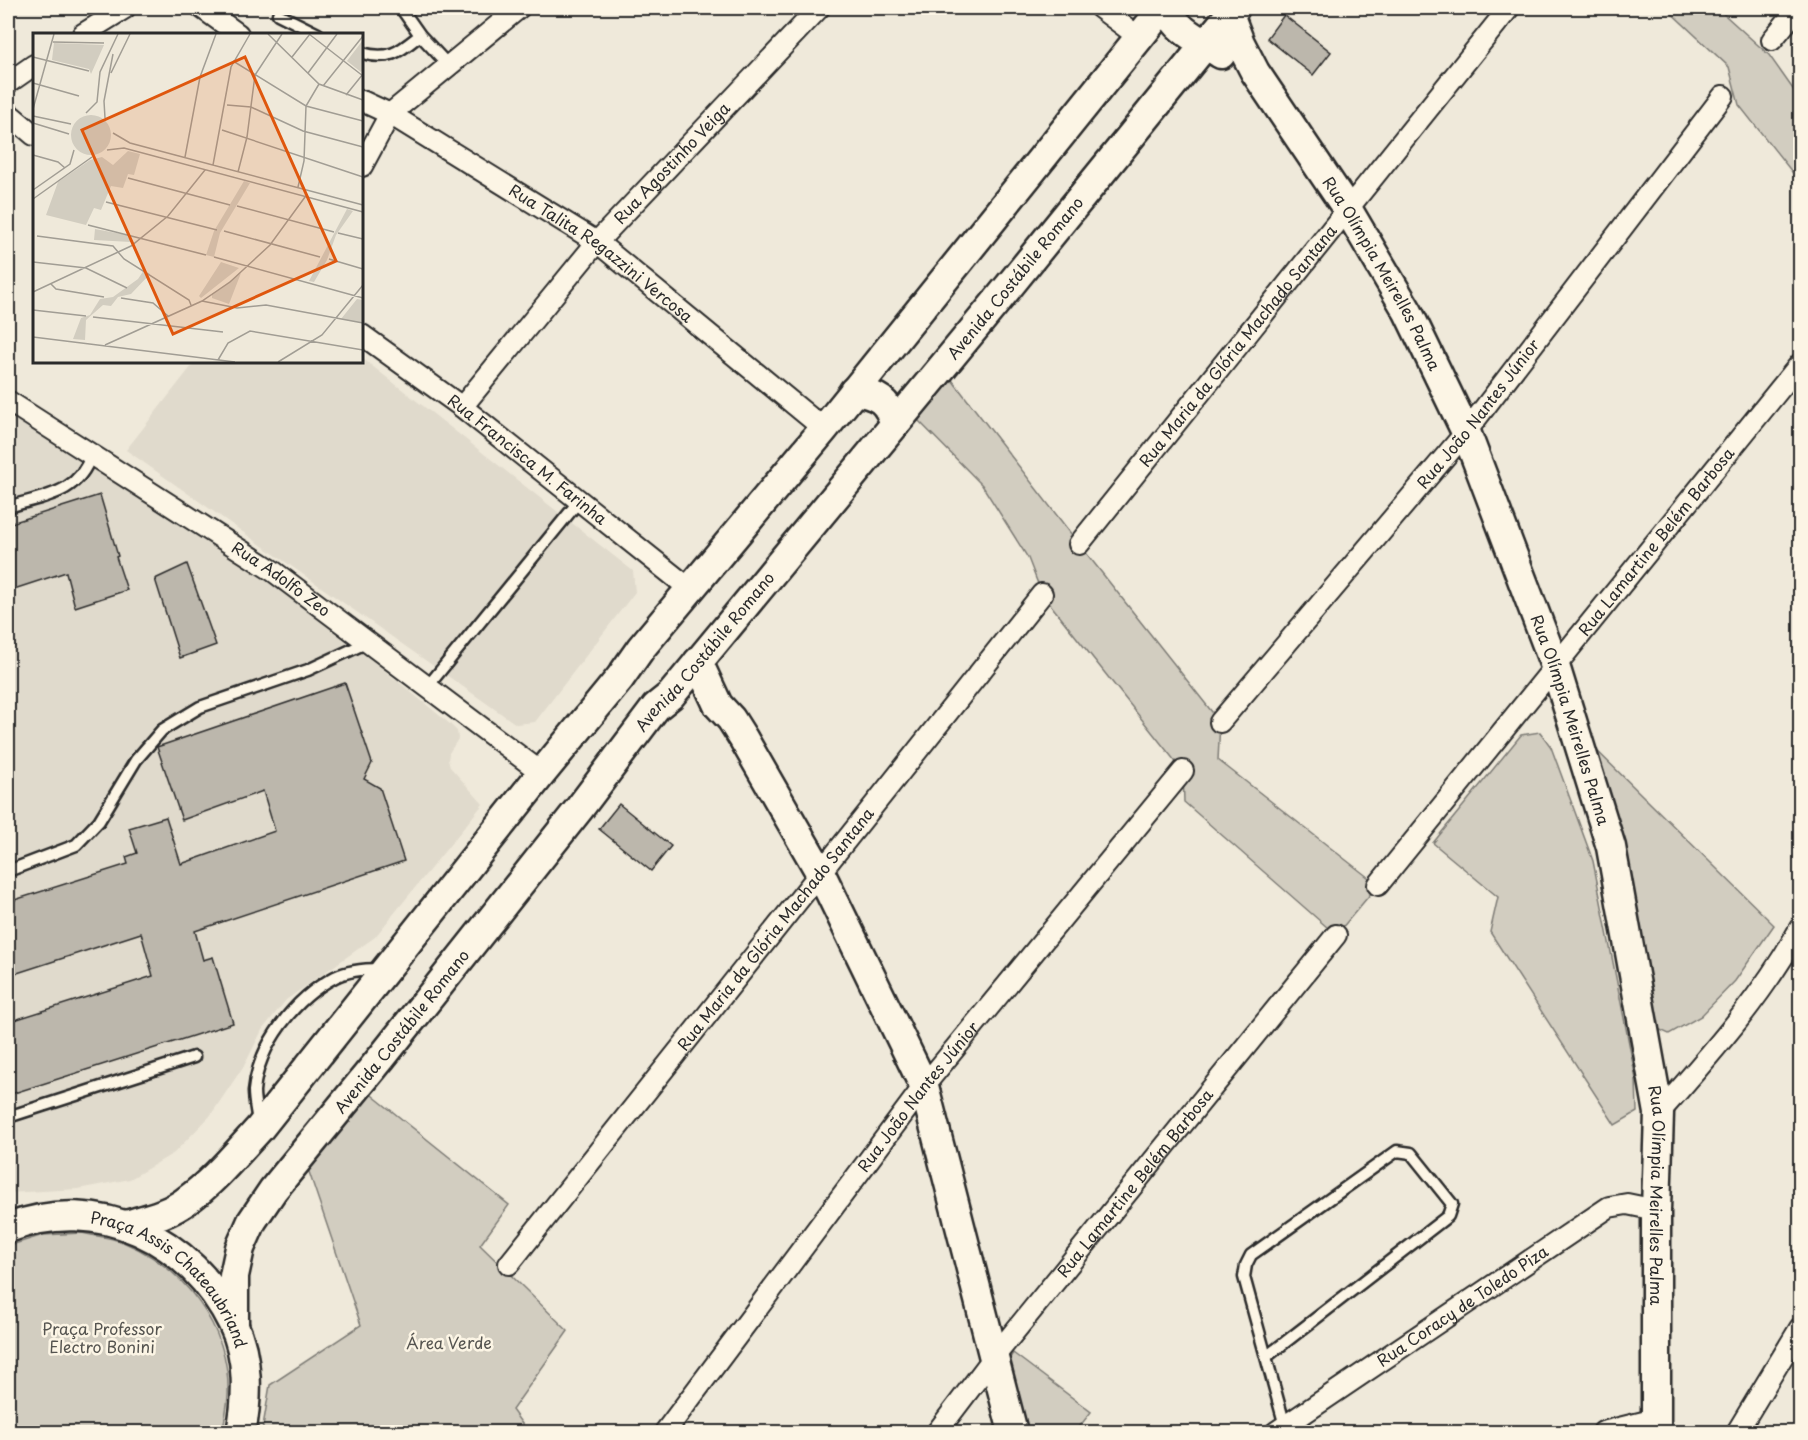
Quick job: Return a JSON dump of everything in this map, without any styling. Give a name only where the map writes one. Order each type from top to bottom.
[{"type":"main road","points":[[126,1225],[162,1213],[185,1202],[259,1129],[620,678],[641,648],[824,429],[1165,8]]},
{"type":"main road","name":"Rua Olímpia Meirelles Palma","points":[[1165,8],[1185,32],[1255,72]]},
{"type":"main road","name":"Rua Olímpia Meirelles Palma","points":[[1232,11],[1234,29],[1255,72],[1348,210],[1408,312],[1466,432],[1555,666],[1611,846],[1659,1113],[1656,1210],[1656,1426]]},
{"type":"main road","name":"Avenida Costábile Romano","points":[[234,1326],[234,1276],[240,1248],[252,1221],[273,1190],[382,1057],[664,701],[1232,11]]},
{"type":"main road","points":[[854,391],[873,395],[885,403],[890,409],[894,424]]},
{"type":"main road","points":[[698,662],[718,705],[731,719],[820,872],[924,1086],[1013,1432]]},
{"type":"main road","points":[[620,678],[624,692],[633,702],[645,706],[664,701],[718,705]]},
{"type":"main road","name":"Praça Assis Chateaubriand","points":[[8,1228],[23,1222],[57,1216],[92,1217],[126,1225],[158,1239],[186,1260],[210,1285],[234,1326],[243,1359],[246,1407],[241,1432]]},
{"type":"street","points":[[85,33],[125,8]]},
{"type":"street","points":[[202,8],[237,33]]},
{"type":"street","points":[[363,164],[390,114],[519,8]]},
{"type":"street","name":"Rua Agostinho Veiga","points":[[462,408],[597,242],[819,8]]},
{"type":"street","points":[[1100,8],[1140,38]]},
{"type":"street","name":"Rua Maria da Glória Machado Santana","points":[[1079,544],[1509,8]]},
{"type":"street","points":[[1772,40],[1798,8]]},
{"type":"street","points":[[8,82],[33,66]]},
{"type":"street","name":"Rua João Nantes Júnior","points":[[1220,722],[1466,432],[1723,96]]},
{"type":"street","name":"Rua Talita Regazzini Vercosa","points":[[363,101],[390,114],[597,242],[824,429]]},
{"type":"street","points":[[8,112],[33,134]]},
{"type":"street","name":"Rua Francisca M. Farinha","points":[[363,336],[462,408],[690,589]]},
{"type":"street","name":"Rua Lamartine Belém Barbosa","points":[[1378,885],[1800,364]]},
{"type":"street","name":"Rua Adolfo Zeo","points":[[8,401],[273,571],[542,773]]},
{"type":"street","name":"Rua Maria da Glória Machado Santana","points":[[509,1264],[1042,594]]},
{"type":"street","name":"Rua João Nantes Júnior","points":[[665,1432],[924,1086],[1183,771]]},
{"type":"street","points":[[1659,1113],[1706,1060],[1782,962],[1800,928]]},
{"type":"street","name":"Rua Lamartine Belém Barbosa","points":[[937,1432],[994,1357],[1336,935]]},
{"type":"street","name":"Rua Coracy de Toledo Piza","points":[[1280,1429],[1609,1207],[1628,1204],[1656,1210]]},
{"type":"street","points":[[1737,1432],[1800,1328]]},
{"type":"street","points":[[1603,1432],[1656,1426]]},
{"type":"lane","points":[[401,8],[420,34],[449,66]]},
{"type":"lane","points":[[278,14],[316,33]]},
{"type":"lane","points":[[363,53],[372,56],[397,53],[420,34]]},
{"type":"lane","points":[[8,507],[64,489],[75,483],[91,455]]},
{"type":"lane","points":[[428,686],[579,501]]},
{"type":"lane","points":[[8,871],[75,844],[99,822],[136,760],[162,730],[200,707],[309,670],[368,642]]},
{"type":"lane","points":[[259,1129],[254,1091],[261,1061],[291,1011],[336,976],[363,969],[387,969]]},
{"type":"lane","points":[[8,1117],[194,1057]]},
{"type":"lane","points":[[1266,1357],[1448,1216],[1452,1204],[1411,1152],[1397,1151],[1251,1255],[1246,1265],[1244,1277],[1266,1357],[1280,1429]]},
{"type":"shaded area","points":[[363,359],[633,571],[635,592],[535,722],[516,724],[126,450],[194,363],[363,363]]},
{"type":"shaded area","points":[[8,411],[286,590],[450,724],[457,731],[458,739],[449,753],[450,767],[483,804],[375,937],[286,1000],[262,1030],[245,1064],[210,1116],[174,1153],[130,1179],[78,1189],[8,1193]]},
{"type":"green space","points":[[1666,8],[1717,8],[1769,55],[1800,99],[1800,182],[1739,105],[1729,67]]},
{"type":"green space","points":[[949,376],[1220,722],[1218,760],[1378,885],[1336,935],[1184,802],[1183,771],[1042,594],[1028,558],[982,485],[914,416]]},
{"type":"green space","points":[[1540,732],[1551,747],[1593,861],[1636,1079],[1637,1112],[1615,1125],[1490,932],[1498,897],[1433,843],[1521,735]]},
{"type":"green space","points":[[1584,738],[1774,925],[1735,981],[1701,1016],[1669,1034],[1643,1022]]},
{"type":"green space","name":"Área Verde","points":[[368,1092],[509,1205],[480,1245],[568,1331],[512,1410],[528,1432],[262,1432],[270,1385],[361,1325],[308,1169]]},
{"type":"green space","name":"Praça Professor Electro Bonini","points":[[82,1233],[118,1240],[145,1253],[166,1267],[200,1303],[212,1324],[227,1371],[228,1396],[223,1432],[8,1432],[8,1246],[43,1235]]},
{"type":"green space","points":[[1013,1353],[1091,1412],[1077,1432],[1021,1432],[1006,1364]]},
{"type":"building","points":[[1284,15],[1331,52],[1313,75],[1267,38]]},
{"type":"building","points":[[100,495],[127,590],[75,607],[66,572],[8,591],[8,524]]},
{"type":"building","points":[[187,564],[216,645],[180,658],[155,579]]},
{"type":"building","points":[[345,683],[372,763],[364,779],[380,788],[404,861],[195,931],[203,960],[213,957],[233,1023],[8,1095],[8,1022],[153,976],[141,933],[8,976],[8,902],[128,864],[126,857],[137,853],[129,828],[166,817],[181,864],[275,831],[263,791],[182,820],[157,747]]},
{"type":"building","points":[[619,804],[671,846],[651,871],[599,829]]}]
